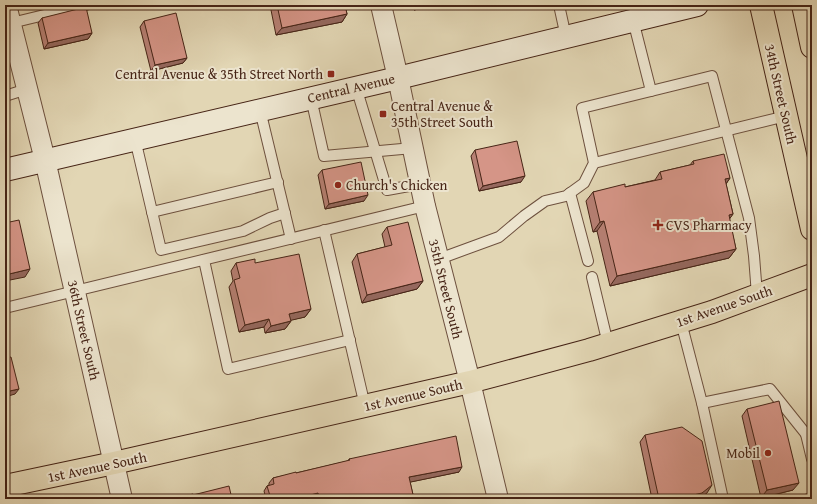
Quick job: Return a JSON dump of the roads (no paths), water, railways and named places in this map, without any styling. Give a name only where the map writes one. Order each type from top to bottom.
[{"type":"main road","name":"Central Avenue","points":[[5,170],[398,78],[697,5]]},
{"type":"main road","name":"34th Street South","points":[[761,5],[812,229]]},
{"type":"main road","points":[[803,5],[812,47]]},
{"type":"main road","name":"1st Avenue South","points":[[5,486],[114,463],[470,382],[589,350],[682,322],[812,274]]},
{"type":"street","name":"35th Street South","points":[[381,5],[425,206],[498,499]]},
{"type":"street","name":"36th Street South","points":[[7,18],[15,53],[27,89],[45,160],[122,499]]},
{"type":"lane","points":[[7,18],[86,5]]},
{"type":"lane","points":[[559,5],[566,37]]},
{"type":"lane","points":[[633,20],[651,91]]},
{"type":"lane","points":[[439,259],[499,237],[545,201],[566,196],[584,183],[594,163],[582,108],[712,76],[749,218],[754,256],[756,295]]},
{"type":"lane","points":[[356,87],[387,190],[420,184]]},
{"type":"lane","points":[[5,96],[27,89]]},
{"type":"lane","points":[[311,98],[324,156],[413,148]]},
{"type":"lane","points":[[260,110],[291,239]]},
{"type":"lane","points":[[594,163],[786,116]]},
{"type":"lane","points":[[135,139],[161,250],[243,231],[270,218],[285,213]]},
{"type":"lane","points":[[152,212],[278,182]]},
{"type":"lane","points":[[570,192],[588,261]]},
{"type":"lane","points":[[5,308],[425,206]]},
{"type":"lane","points":[[324,230],[365,406]]},
{"type":"lane","points":[[204,260],[228,368],[350,340]]},
{"type":"lane","points":[[592,277],[608,344]]},
{"type":"lane","points":[[682,322],[702,402],[723,499]]},
{"type":"lane","points":[[702,402],[770,389],[809,433],[812,459]]},
{"type":"lane","points":[[808,499],[812,498]]},
{"type":"place","name":"Central Avenue & 35th Street North","points":[[331,74]]},
{"type":"place","name":"Central Avenue & 35th Street South","points":[[383,114]]},
{"type":"place","name":"Church's Chicken","points":[[338,185]]},
{"type":"place","name":"CVS Pharmacy","points":[[658,225]]},
{"type":"place","name":"Mobil","points":[[768,453]]}]
